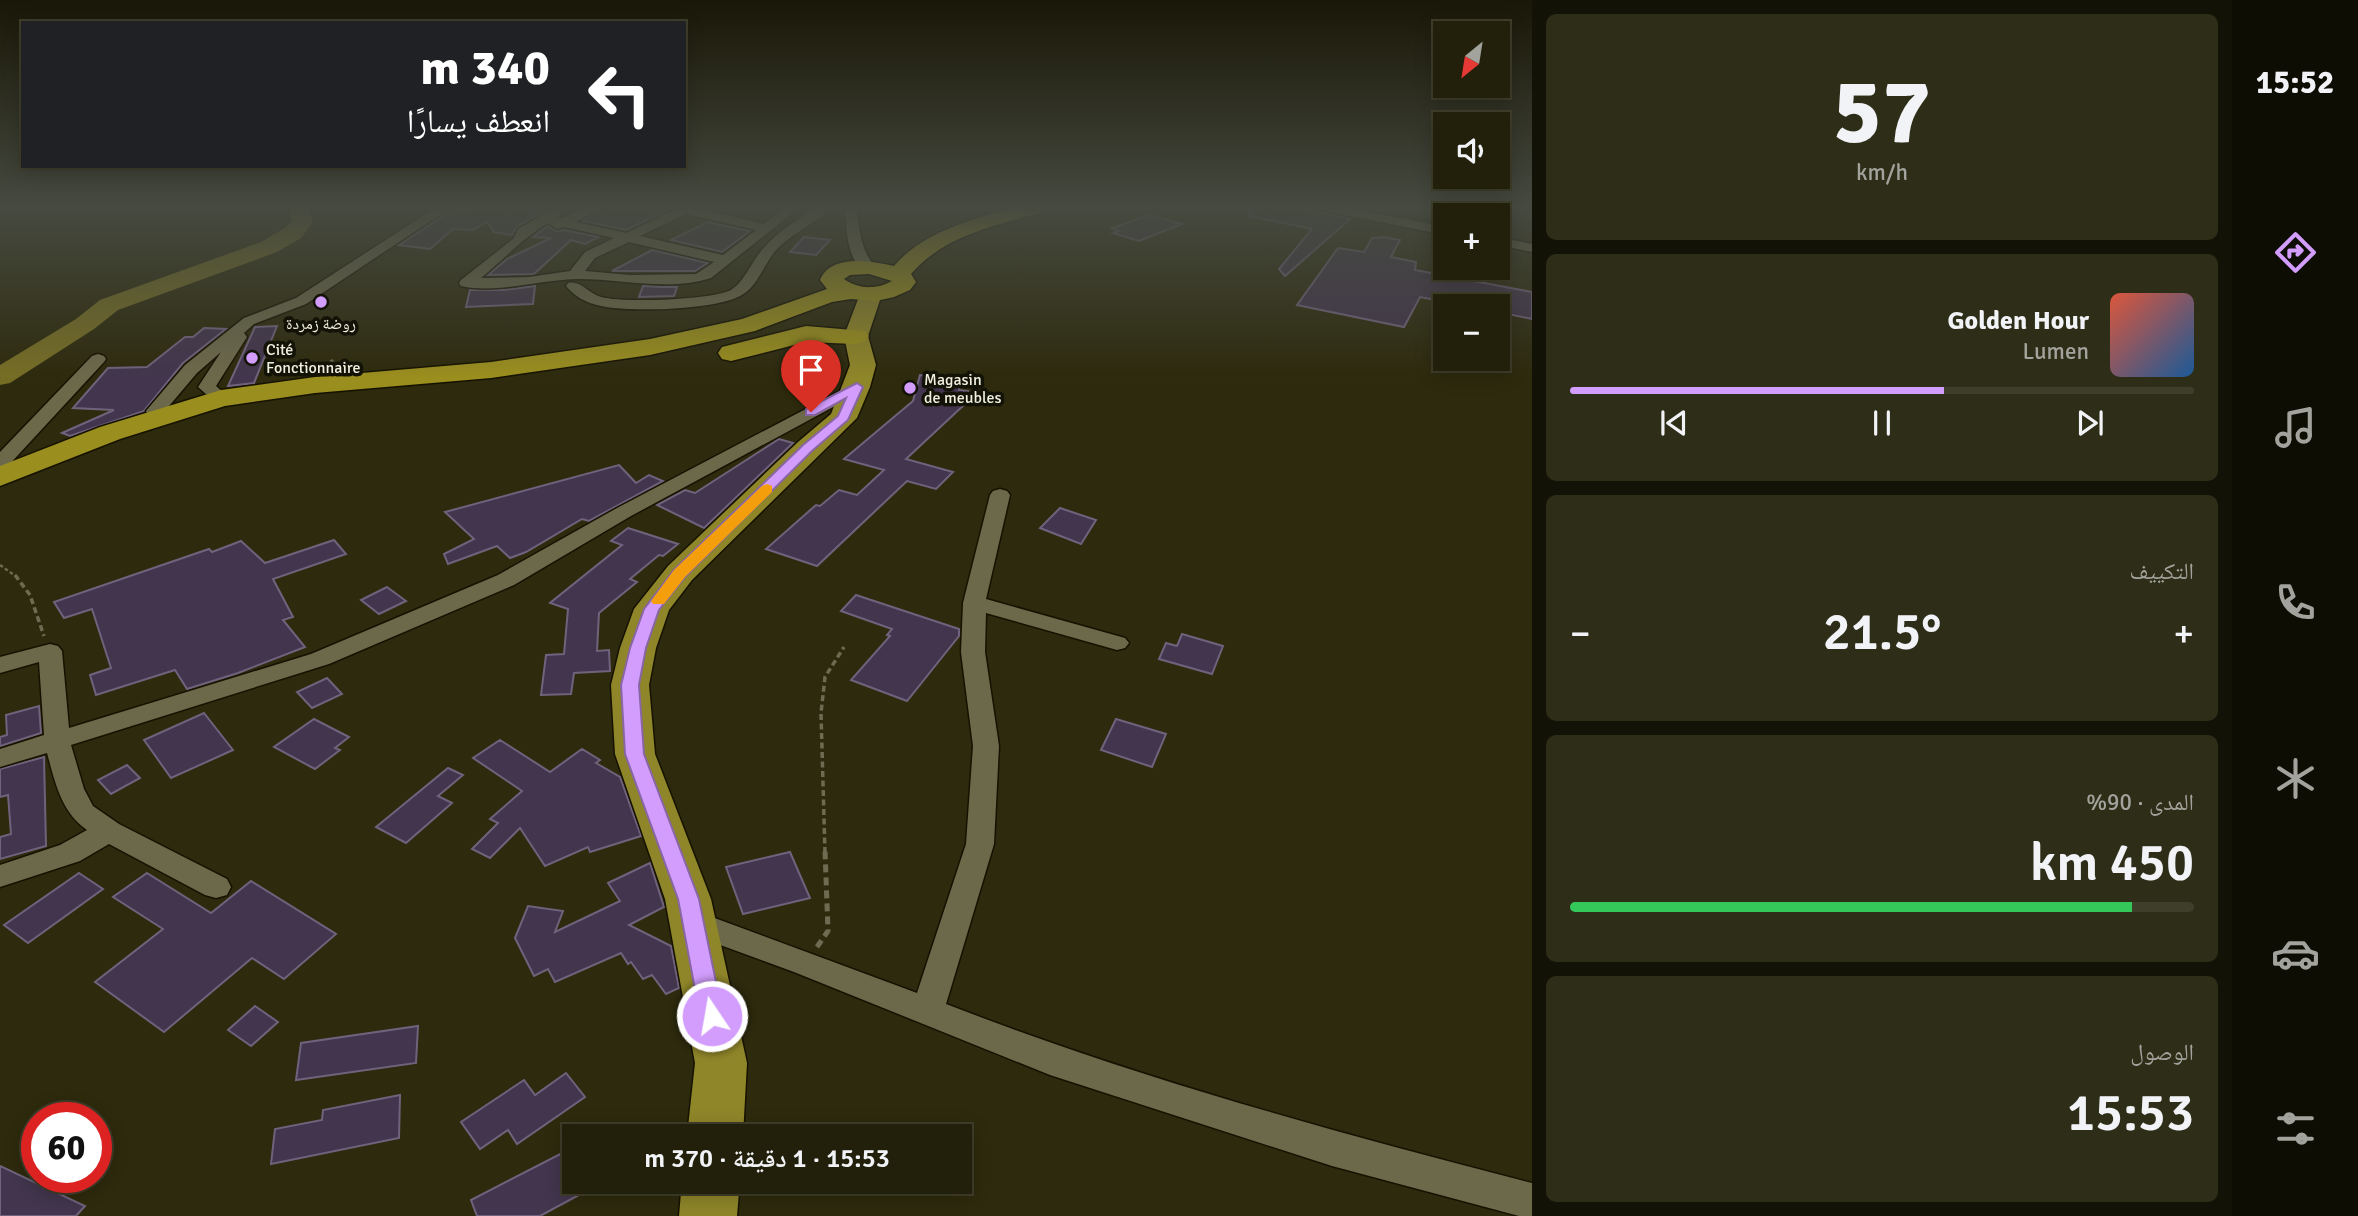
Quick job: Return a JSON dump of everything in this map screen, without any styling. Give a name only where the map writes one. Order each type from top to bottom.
[{"type":"highway","points":[[0,477],[110,433],[172,404],[315,385],[491,370],[650,347],[722,329],[746,326],[827,296],[884,265]]},
{"type":"highway","points":[[863,278],[901,265]]},
{"type":"highway","points":[[579,358],[684,358],[732,352],[806,334],[856,335]]},
{"type":"main road","points":[[716,1124],[721,1063],[688,899],[635,754],[630,685],[638,648],[652,609],[680,573],[808,448],[843,418],[857,387],[863,365],[856,335],[863,278]]},
{"type":"main road","points":[[708,1216],[710,1194]]},
{"type":"street","points":[[172,404],[191,369],[249,321],[301,301],[357,265]]},
{"type":"street","points":[[489,265],[466,283],[575,283],[590,299],[619,304],[713,300],[729,296],[740,290],[757,265]]},
{"type":"street","points":[[575,283],[585,265]]},
{"type":"street","points":[[471,292],[630,279],[700,277],[717,265]]},
{"type":"street","points":[[849,265],[863,278]]},
{"type":"street","points":[[863,265],[863,278]]},
{"type":"street","points":[[221,398],[207,387],[249,321]]},
{"type":"street","points":[[0,463],[98,359]]},
{"type":"street","points":[[0,758],[320,659],[506,580],[624,512],[857,387]]},
{"type":"street","points":[[927,1012],[979,844],[986,746],[973,652],[974,603],[1000,495]]},
{"type":"street","points":[[974,603],[1117,643]]},
{"type":"street","points":[[0,665],[50,651],[57,742],[70,789],[83,813],[109,831],[216,887]]},
{"type":"street","points":[[0,876],[70,853],[109,831]]},
{"type":"street","points":[[693,922],[805,963],[1049,1060],[1332,1149],[1532,1202]]},
{"type":"path","points":[[0,565],[18,573],[29,592],[50,651]]},
{"type":"path","points":[[805,963],[828,931],[821,713],[825,677],[844,648]]},
{"type":"building","points":[[500,265],[544,265],[534,274],[488,275]]},
{"type":"building","points":[[624,265],[705,265],[695,271],[612,271]]},
{"type":"building","points":[[1283,265],[1298,265],[1285,276],[1279,269]]},
{"type":"building","points":[[1326,265],[1416,265],[1415,270],[1433,273],[1433,280],[1468,280],[1532,292],[1532,319],[1510,314],[1510,294],[1433,294],[1433,299],[1420,297],[1404,327],[1297,305]]},
{"type":"building","points":[[535,286],[533,304],[466,307],[470,290]]},
{"type":"building","points":[[643,286],[677,287],[674,296],[639,297]]},
{"type":"building","name":"Cité Fonctionnaire","points":[[277,326],[254,383],[228,386],[255,327]]},
{"type":"building","points":[[204,328],[226,329],[183,363],[144,411],[70,436],[62,433],[114,410],[73,408],[108,368],[147,367],[185,337],[193,337]]},
{"type":"building","points":[[920,375],[962,379],[959,390],[968,391],[965,404],[906,459],[953,472],[936,489],[907,481],[817,566],[766,549],[816,505],[820,506],[839,490],[857,495],[884,470],[844,459],[913,401]]},
{"type":"building","points":[[779,439],[793,443],[704,528],[657,505],[685,490],[695,493]]},
{"type":"building","points":[[619,465],[636,483],[649,475],[663,481],[589,521],[582,519],[526,552],[510,558],[497,546],[448,564],[444,554],[474,539],[445,512]]},
{"type":"building","points":[[1060,508],[1096,520],[1081,544],[1040,528]]},
{"type":"building","points":[[628,528],[678,544],[663,556],[659,555],[630,579],[637,582],[599,613],[597,651],[609,650],[610,671],[574,673],[571,694],[541,695],[546,655],[564,654],[568,609],[550,603],[622,545],[611,541]]},
{"type":"building","points":[[334,540],[346,554],[273,579],[293,617],[283,620],[305,647],[187,689],[175,670],[96,695],[90,675],[111,668],[92,609],[64,618],[54,602],[209,549],[212,552],[241,541],[265,563]]},
{"type":"building","points":[[387,587],[406,601],[379,614],[361,600]]},
{"type":"building","points":[[856,595],[959,629],[959,636],[907,701],[851,680],[890,636],[887,635],[892,629],[841,611]]},
{"type":"building","points":[[1182,634],[1223,646],[1212,674],[1159,659],[1166,643],[1177,646]]},
{"type":"building","points":[[327,678],[342,694],[312,708],[297,692]]},
{"type":"building","points":[[39,706],[41,733],[0,746],[0,737],[7,735],[6,715]]},
{"type":"building","points":[[204,713],[233,750],[171,778],[144,740]]},
{"type":"building","points":[[314,719],[349,737],[335,748],[340,750],[315,769],[274,747]]},
{"type":"building","points":[[1116,719],[1166,734],[1152,767],[1101,750]]},
{"type":"building","points":[[500,740],[550,772],[582,749],[600,760],[596,763],[620,777],[641,836],[590,852],[588,847],[545,866],[520,828],[490,858],[472,849],[498,823],[490,819],[522,791],[473,758]]},
{"type":"building","points":[[44,757],[46,846],[0,859],[0,837],[11,834],[8,795],[0,797],[0,769]]},
{"type":"building","points":[[127,765],[140,778],[111,794],[98,780]]},
{"type":"building","points":[[448,768],[463,775],[438,796],[452,803],[406,843],[376,827]]},
{"type":"building","points":[[790,852],[810,898],[743,914],[726,867]]},
{"type":"building","points":[[650,863],[664,907],[629,925],[671,946],[679,988],[666,994],[652,975],[643,979],[621,953],[555,982],[548,969],[534,976],[515,938],[528,906],[563,911],[555,932],[620,901],[608,883]]},
{"type":"building","points":[[79,873],[103,889],[28,943],[4,925]]},
{"type":"building","points":[[147,873],[211,913],[251,881],[336,934],[284,979],[252,958],[164,1032],[95,982],[163,929],[113,897]]},
{"type":"building","points":[[255,1006],[278,1022],[251,1046],[228,1030]]},
{"type":"building","points":[[418,1026],[416,1063],[296,1080],[301,1043]]},
{"type":"building","points":[[566,1073],[585,1097],[517,1144],[508,1130],[480,1149],[461,1122],[524,1080],[535,1095]]},
{"type":"building","points":[[400,1095],[399,1138],[271,1164],[275,1129],[322,1120],[323,1110]]},
{"type":"building","points":[[562,1153],[562,1194],[581,1194],[540,1216],[477,1216],[471,1200]]},
{"type":"building","points":[[0,1166],[21,1176],[21,1193],[57,1193],[85,1206],[76,1216],[0,1216]]},
{"type":"waterway","points":[[0,377],[85,324],[109,305],[220,265]]},
{"type":"slow traffic","points":[[658,601],[680,573],[767,489]]},
{"type":"place","name":"روضة زمردة","points":[[321,302]]},
{"type":"place","name":"Cité Fonctionnaire","points":[[252,358]]},
{"type":"place","name":"Magasin de meubles","points":[[910,388]]},
{"type":"route","points":[[712,1016],[688,899],[635,754],[630,685],[638,648],[652,609],[680,573],[808,448],[843,418],[857,387],[811,412]]}]
